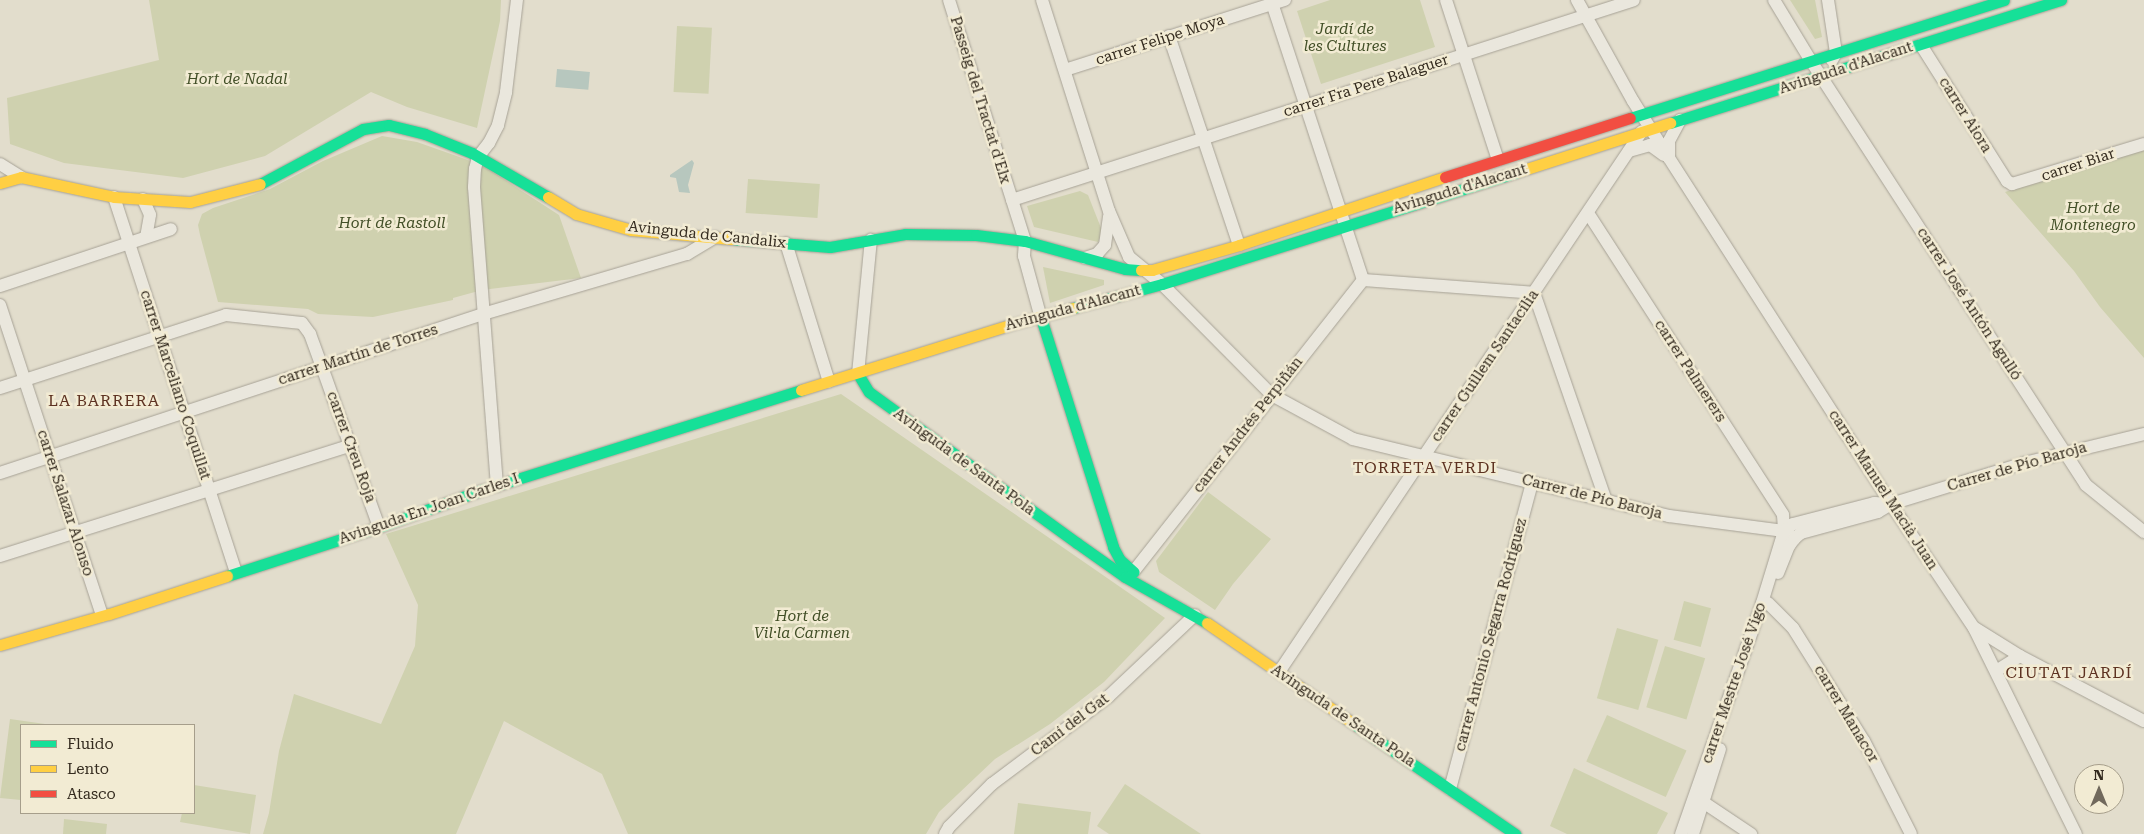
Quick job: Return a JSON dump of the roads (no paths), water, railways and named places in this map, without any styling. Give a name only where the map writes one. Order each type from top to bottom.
[{"type":"main road","name":"Avinguda d'Alacant","points":[[1656,110],[2004,0]]},
{"type":"main road","name":"Avinguda d'Alacant","points":[[1125,269],[1145,270],[1170,266],[1498,160],[1645,125],[1680,120],[2062,0]]},
{"type":"main road","name":"Avinguda de Candalix","points":[[21,177],[114,197],[190,202],[265,183],[363,129],[389,124],[426,134],[478,157],[576,214],[631,230],[830,247],[905,234],[976,235],[1024,241],[1125,269]]},
{"type":"main road","name":"Avinguda d'Alacant","points":[[858,374],[1013,324],[1162,284],[1645,125]]},
{"type":"main road","points":[[0,183],[21,177]]},
{"type":"main road","name":"Avinguda de Santa Pola","points":[[1041,318],[1113,547],[1120,560],[1170,600]]},
{"type":"main road","name":"Avinguda En Joan Carles I","points":[[0,645],[102,616],[379,528],[497,486],[752,404],[858,374]]},
{"type":"main road","name":"Avinguda de Santa Pola","points":[[858,374],[869,392],[1125,577],[1195,615],[1515,834]]},
{"type":"main road","points":[[1077,543],[1090,544],[1098,541],[1108,529]]},
{"type":"street","points":[[497,486],[474,187],[478,157],[489,143],[498,125],[506,92],[517,0]]},
{"type":"street","name":"Passeig del Tractat d'Elx","points":[[949,0],[1012,200]]},
{"type":"street","points":[[1042,0],[1109,211],[1105,245],[1097,254],[1085,258]]},
{"type":"street","points":[[1446,0],[1498,160]]},
{"type":"street","name":"carrer Manuel Macià Juan","points":[[1577,0],[1587,15],[1645,125],[1891,504],[1974,628],[2076,834]]},
{"type":"street","name":"carrer Fra Pere Balaguer","points":[[1076,180],[1634,0]]},
{"type":"street","name":"carrer José Antón Agulló","points":[[1774,0],[1811,61],[2086,485],[2144,532]]},
{"type":"street","points":[[1821,76],[1836,53],[1828,0]]},
{"type":"street","points":[[1276,1],[1306,106],[1363,280],[1534,293],[1606,501]]},
{"type":"street","name":"carrer Felipe Moya","points":[[1064,70],[1276,1]]},
{"type":"street","points":[[1169,36],[1239,245]]},
{"type":"street","name":"carrer Aiora","points":[[1921,45],[2007,181],[2012,184]]},
{"type":"street","name":"carrer Guillem Santacília","points":[[1279,672],[1656,110]]},
{"type":"street","points":[[1668,158],[1668,141],[1680,120]]},
{"type":"street","name":"carrer Biar","points":[[2012,184],[2144,144]]},
{"type":"street","name":"carrer Manuel Macià Juan","points":[[1630,151],[1650,145],[1668,158]]},
{"type":"street","name":"Avinguda de Candalix","points":[[0,164],[21,177]]},
{"type":"street","points":[[1041,318],[1024,256],[1024,241],[1012,200],[1076,180],[1092,181],[1102,187]]},
{"type":"street","name":"carrer Marceliano Coquillat","points":[[114,197],[236,572]]},
{"type":"street","points":[[143,199],[150,215],[146,237]]},
{"type":"street","name":"Carrer de Pío Baroja","points":[[1109,211],[1129,257],[1162,284],[1272,395],[1353,439],[1669,516],[1789,535],[1793,524],[1874,504],[1891,504],[2065,452],[2144,434]]},
{"type":"street","name":"carrer Palmerers","points":[[1588,213],[1783,515],[1789,535]]},
{"type":"street","points":[[0,286],[171,229]]},
{"type":"street","name":"carrer Martín de Torres","points":[[0,473],[483,314],[616,277],[687,254],[715,237]]},
{"type":"street","points":[[858,374],[871,240]]},
{"type":"street","points":[[786,243],[830,382]]},
{"type":"street","name":"carrer Andrés Perpiñán","points":[[1134,571],[1363,280]]},
{"type":"street","name":"carrer Salazar Alonso","points":[[0,305],[102,616]]},
{"type":"street","name":"carrer Creu Roja","points":[[160,337],[226,316],[302,323],[310,334],[352,445],[379,528]]},
{"type":"street","points":[[0,388],[160,337]]},
{"type":"street","points":[[0,556],[352,445]]},
{"type":"street","name":"carrer Antonio Segarra Rodríguez","points":[[1450,789],[1532,482]]},
{"type":"street","name":"carrer Mestre José Vigo","points":[[1693,834],[1789,535]]},
{"type":"street","name":"carrer Mestre José Vigo","points":[[1681,834],[1762,603],[1789,535]]},
{"type":"street","name":"carrer Manacor","points":[[1768,603],[1793,628],[1859,733],[1911,834]]},
{"type":"street","name":"Camí del Gat","points":[[945,834],[992,784],[1109,696],[1195,615]]},
{"type":"street","points":[[1974,628],[2020,656],[2144,721]]},
{"type":"street","points":[[1996,671],[2020,656]]},
{"type":"street","points":[[1703,802],[1751,834]]},
{"type":"district","name":"LA BARRERA","points":[[104,401]]},
{"type":"district","name":"TORRETA VERDI","points":[[1425,468]]},
{"type":"district","name":"CIUTAT JARDÍ","points":[[2069,673]]},
{"type":"park label","name":"Jardí de les Cultures","points":[[1345,38]]},
{"type":"park label","name":"Hort de Nadal","points":[[237,80]]},
{"type":"park label","name":"Hort de Montenegro","points":[[2093,216]]},
{"type":"park label","name":"Hort de Rastoll","points":[[392,224]]},
{"type":"park label","name":"Hort de Vil·la Carmen","points":[[802,624]]}]
